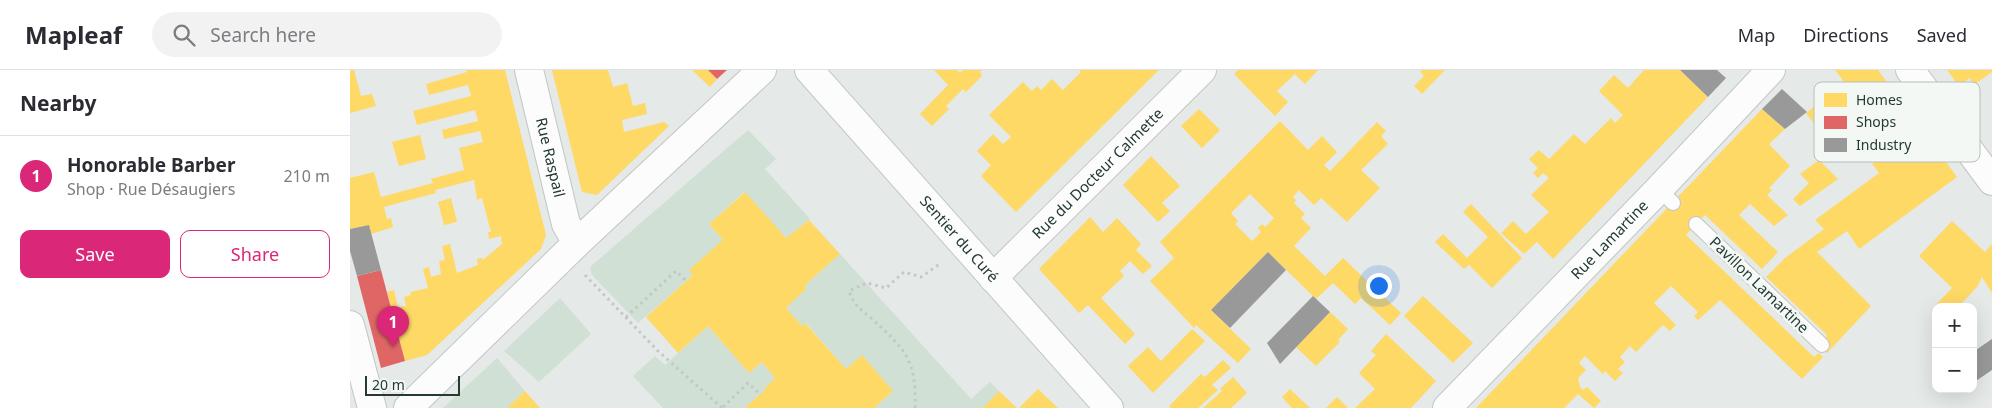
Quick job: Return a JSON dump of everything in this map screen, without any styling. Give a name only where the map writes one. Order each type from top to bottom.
[{"type":"street","name":"Rue Raspail","points":[[529,70],[571,249]]},
{"type":"street","points":[[408,408],[571,249],[762,70]]},
{"type":"street","name":"Sentier du Curé","points":[[809,70],[1109,408]]},
{"type":"street","name":"Rue du Docteur Calmette","points":[[994,278],[1202,70]]},
{"type":"street","name":"Rue Lamartine","points":[[1446,408],[1666,196],[1771,70]]},
{"type":"street","points":[[1910,70],[1919,82]]},
{"type":"street","points":[[1979,162],[1992,180]]},
{"type":"street","points":[[350,325],[372,408]]},
{"type":"lane","name":"Pavillon Lamartine","points":[[1696,224],[1822,345]]},
{"type":"path","points":[[571,249],[626,317],[658,351],[722,408],[748,383],[761,394]]},
{"type":"path","points":[[915,408],[916,387],[911,363],[893,338],[852,301],[850,291],[867,283],[886,288],[904,272],[922,277],[934,268]]},
{"type":"path","points":[[626,317],[676,271],[686,281]]},
{"type":"green space","points":[[748,130],[776,159],[765,169],[810,219],[786,238],[744,192],[709,224],[723,240],[693,275],[638,323],[592,275],[590,267]]},
{"type":"green space","points":[[840,254],[971,399],[990,382],[999,391],[983,408],[874,408],[893,391],[862,356],[846,369],[806,323],[802,326],[786,308],[807,288],[805,285]]},
{"type":"green space","points":[[560,298],[591,334],[539,382],[504,351]]},
{"type":"green space","points":[[708,326],[749,373],[762,362],[775,378],[745,408],[663,408],[633,376],[655,356],[665,365]]},
{"type":"green space","points":[[497,358],[525,391],[507,408],[443,408]]},
{"type":"building: Homes","points":[[350,70],[354,70],[361,96],[372,94],[376,106],[350,113]]},
{"type":"building: Homes","points":[[466,70],[505,70],[546,235],[541,249],[427,355],[405,361],[387,292],[394,290],[398,307],[406,306],[404,297],[411,295],[410,292],[428,288],[423,269],[429,267],[431,277],[441,274],[439,261],[445,260],[442,246],[450,244],[457,273],[478,265],[477,259],[482,258],[483,260],[502,244],[501,236],[489,239],[488,232],[491,232],[482,198],[477,200],[474,180],[435,190],[436,193],[384,207],[387,219],[391,218],[393,227],[371,234],[369,225],[350,229],[350,178],[374,172],[381,197],[433,183],[431,179],[464,170],[459,148],[483,142],[480,131],[444,139],[442,130],[478,121],[475,110],[417,125],[413,111],[471,96],[468,85],[429,95],[426,84],[467,72]]},
{"type":"building: Homes","points":[[552,70],[608,70],[613,87],[627,83],[633,106],[645,103],[647,114],[622,120],[624,132],[664,122],[669,126],[597,195],[582,192]]},
{"type":"building: Homes","points":[[692,70],[708,70],[717,79],[710,87]]},
{"type":"building: Homes","points":[[934,70],[957,70],[960,73],[963,70],[982,70],[980,72],[982,76],[966,92],[963,89],[946,106],[949,109],[932,126],[920,114],[948,85]]},
{"type":"building: Homes","points":[[1079,70],[1159,70],[1016,212],[981,176],[991,165],[977,151],[993,134],[1003,144],[1011,137],[989,115],[1023,82],[1032,91],[1037,86],[1041,90],[1052,79],[1063,90],[1081,72]]},
{"type":"building: Homes","points":[[1238,70],[1318,70],[1305,84],[1295,74],[1277,91],[1288,102],[1275,116],[1234,74]]},
{"type":"building: Homes","points":[[1445,70],[1422,94],[1414,86],[1424,76],[1420,71]]},
{"type":"building: Homes","points":[[1644,70],[1680,70],[1708,97],[1553,259],[1537,242],[1524,254],[1501,233],[1513,221],[1526,234],[1549,212],[1531,195],[1549,178],[1543,173],[1538,178],[1533,173],[1538,168],[1529,159],[1539,150],[1549,159],[1574,134],[1585,144],[1611,118],[1615,123],[1623,115],[1599,91],[1614,75],[1628,88]]},
{"type":"building: Homes","points":[[1835,70],[1878,70],[1887,82],[1844,82]]},
{"type":"building: Homes","points":[[1947,70],[1992,70],[1992,72],[1978,82],[1972,82],[1970,78],[1964,82],[1956,82]]},
{"type":"building: Homes","points":[[1814,107],[1814,123],[1806,113]]},
{"type":"building: Homes","points":[[1199,109],[1220,130],[1202,148],[1181,126]]},
{"type":"building: Homes","points":[[1762,109],[1785,129],[1769,144],[1790,166],[1769,188],[1772,190],[1767,195],[1788,215],[1774,226],[1750,204],[1739,215],[1778,252],[1762,269],[1705,215],[1686,235],[1814,357],[1819,353],[1823,357],[1802,379],[1720,300],[1698,320],[1694,316],[1698,312],[1671,286],[1654,303],[1676,325],[1670,331],[1663,325],[1636,352],[1630,346],[1620,357],[1625,362],[1618,369],[1623,373],[1615,381],[1605,371],[1603,374],[1585,356],[1579,363],[1586,370],[1578,378],[1580,387],[1583,390],[1587,387],[1601,401],[1594,408],[1578,394],[1564,408],[1476,408]]},
{"type":"building: Homes","points":[[1280,121],[1308,150],[1322,136],[1337,152],[1324,165],[1330,171],[1377,122],[1386,131],[1381,136],[1388,144],[1361,170],[1380,188],[1347,222],[1321,198],[1314,205],[1299,190],[1293,197],[1296,200],[1294,203],[1305,214],[1301,218],[1311,228],[1294,246],[1325,276],[1343,258],[1401,313],[1390,325],[1361,298],[1355,304],[1333,283],[1316,299],[1268,252],[1211,310],[1251,349],[1238,363],[1196,325],[1194,328],[1150,281],[1174,258],[1160,242]],"holes":[[[1250,194],[1274,218],[1265,227],[1262,224],[1258,228],[1261,232],[1252,241],[1235,224],[1238,221],[1231,213]]]},
{"type":"building: Homes","points":[[420,135],[426,159],[399,166],[392,142]]},
{"type":"building: Homes","points":[[1151,156],[1180,186],[1162,203],[1170,211],[1158,222],[1123,185]]},
{"type":"building: Homes","points":[[1816,162],[1821,162],[1838,179],[1800,206],[1793,199],[1809,183],[1800,174]]},
{"type":"building: Homes","points":[[1875,162],[1946,162],[1957,177],[1859,249],[1847,231],[1817,252],[1871,306],[1827,353],[1823,349],[1823,340],[1827,336],[1825,333],[1766,277],[1785,258],[1824,229],[1815,220],[1879,173],[1872,164]]},
{"type":"building: Homes","points":[[745,192],[786,238],[809,220],[840,254],[805,285],[807,288],[786,308],[802,326],[805,323],[846,369],[862,355],[893,391],[874,408],[745,408],[775,378],[762,362],[749,373],[708,326],[678,353],[646,317],[693,275],[689,270],[723,240],[709,224]]},
{"type":"building: Homes","points":[[451,198],[457,222],[444,225],[438,202]]},
{"type":"building: Homes","points":[[1471,204],[1522,258],[1492,288],[1469,265],[1464,269],[1435,242],[1443,234],[1467,258],[1488,237],[1463,212]]},
{"type":"building: Homes","points":[[1090,217],[1103,232],[1117,218],[1141,244],[1136,250],[1152,266],[1143,274],[1130,261],[1120,271],[1124,276],[1101,298],[1135,334],[1125,344],[1088,305],[1079,313],[1039,269]]},
{"type":"building: Homes","points":[[1952,221],[1985,252],[1992,244],[1992,293],[1982,277],[1977,287],[1962,303],[1938,303],[1952,288],[1919,256]]},
{"type":"building: Homes","points":[[1423,296],[1473,343],[1453,363],[1404,316]]},
{"type":"building: Homes","points":[[1330,312],[1348,329],[1338,340],[1340,342],[1316,366],[1296,347]]},
{"type":"building: Homes","points":[[1192,329],[1205,341],[1153,393],[1128,366],[1148,347],[1161,361]]},
{"type":"building: Homes","points":[[1386,334],[1436,381],[1411,408],[1355,408],[1375,389],[1359,373],[1376,355],[1371,351]]},
{"type":"building: Homes","points":[[1223,360],[1231,368],[1212,385],[1218,390],[1198,408],[1171,408],[1169,406],[1201,374],[1205,377]]},
{"type":"building: Homes","points":[[1233,377],[1247,393],[1231,408],[1203,408],[1222,391],[1220,389]]},
{"type":"building: Homes","points":[[1038,389],[1058,408],[1019,408]]},
{"type":"building: Homes","points":[[1290,389],[1310,408],[1292,408],[1282,397]]},
{"type":"building: Homes","points":[[525,391],[540,408],[507,408]]},
{"type":"building: Homes","points":[[999,391],[1017,408],[983,408]]},
{"type":"building: Homes","points":[[1337,397],[1348,408],[1326,408]]},
{"type":"building: Shops","points":[[708,70],[727,70],[717,79]]},
{"type":"building: Shops","points":[[381,270],[405,361],[381,368],[357,276]]},
{"type":"building: Industry","points":[[1680,70],[1717,70],[1726,78],[1708,97]]},
{"type":"building: Industry","points":[[1782,89],[1807,112],[1785,129],[1762,109]]},
{"type":"building: Industry","points":[[369,225],[381,270],[357,276],[350,251],[350,229]]},
{"type":"building: Industry","points":[[1268,252],[1286,270],[1230,328],[1211,310]]},
{"type":"building: Industry","points":[[1313,296],[1330,312],[1280,364],[1267,343]]},
{"type":"building: Industry","points":[[1992,339],[1992,370],[1977,380],[1977,349]]},
{"type":"place","name":"Honorable Barber","points":[[393,347]]}]
